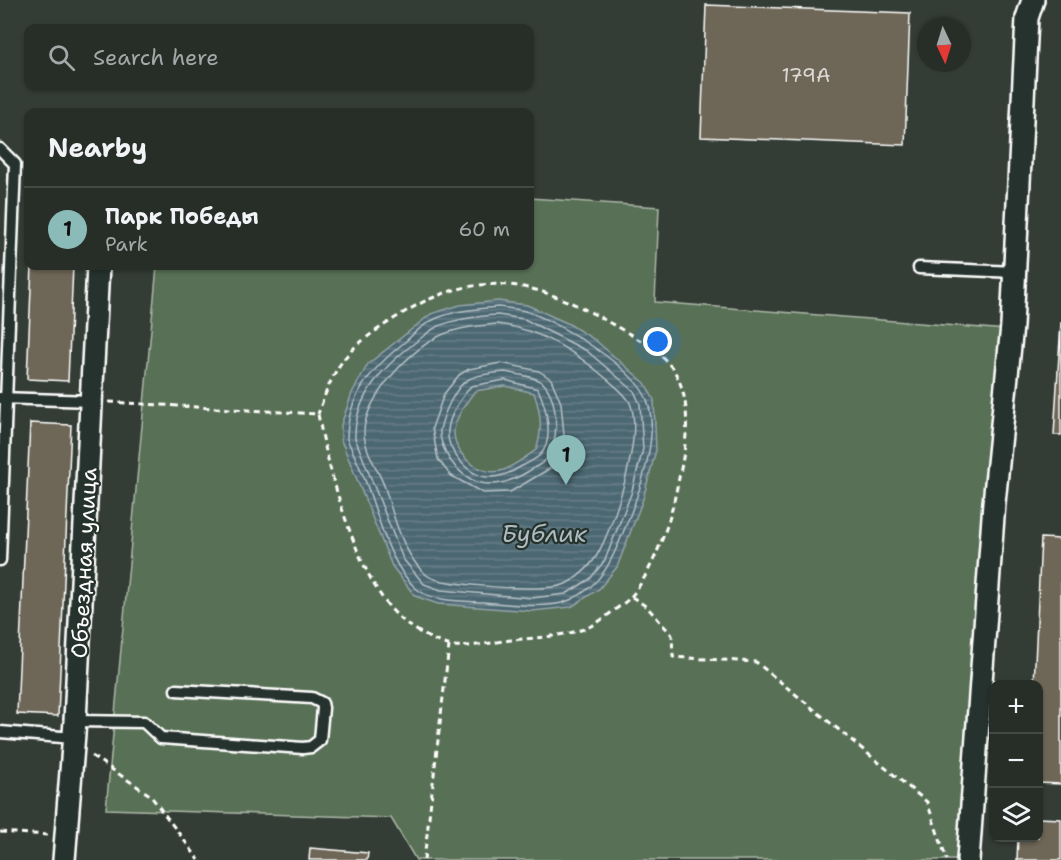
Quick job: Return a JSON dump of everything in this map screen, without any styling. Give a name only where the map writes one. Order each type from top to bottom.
[{"type":"street","points":[[968,860],[994,503],[1016,272],[1027,18],[1034,0]]},
{"type":"street","name":"Объездная улица","points":[[64,860],[68,836],[75,729],[98,270]]},
{"type":"lane","points":[[0,149],[15,164],[4,398],[0,560]]},
{"type":"lane","points":[[919,268],[1016,272]]},
{"type":"lane","points":[[4,398],[92,401]]},
{"type":"lane","points":[[0,732],[75,729],[144,722],[161,738],[303,748],[311,747],[320,740],[323,708],[322,703],[312,698],[176,690]]},
{"type":"path","points":[[477,283],[523,286],[584,307],[657,353],[677,375],[683,398],[686,440],[669,523],[633,597],[593,625],[546,637],[449,646],[397,616],[373,582],[350,530],[328,466],[318,414],[332,374],[358,342],[424,300],[477,283]]},
{"type":"path","points":[[92,401],[318,414]]},
{"type":"path","points":[[633,597],[647,607],[672,635],[673,657],[756,662],[927,802],[947,860]]},
{"type":"path","points":[[424,860],[449,646]]},
{"type":"path","points":[[75,729],[100,764],[150,795],[199,860]]},
{"type":"path","points":[[0,832],[68,836]]},
{"type":"green space","points":[[534,198],[659,207],[655,302],[1007,330],[963,860],[416,860],[391,818],[106,809],[157,270],[534,270]]},
{"type":"water","name":"Бублик","points":[[498,301],[527,305],[569,324],[595,340],[645,383],[654,400],[656,450],[643,499],[617,567],[599,589],[571,607],[532,611],[438,604],[415,596],[392,566],[341,440],[341,425],[352,393],[368,364],[431,314],[460,305]],"holes":[[[505,386],[534,393],[540,422],[540,435],[536,450],[508,468],[495,472],[478,468],[464,457],[455,442],[454,433],[456,422],[475,391]]]},
{"type":"building","points":[[706,5],[910,13],[905,145],[701,137]]},
{"type":"building","points":[[32,270],[73,270],[68,381],[27,379]]},
{"type":"building","points":[[1061,322],[1061,435],[1054,435]]},
{"type":"building","points":[[30,423],[71,425],[58,716],[17,714]]},
{"type":"building","points":[[1041,538],[1061,539],[1061,784],[1043,783],[1043,680],[1034,680]]},
{"type":"building","points":[[1043,818],[1061,819],[1061,860],[1017,860],[1018,842],[1043,842]]},
{"type":"building","points":[[310,848],[368,853],[367,860],[309,860]]},
{"type":"place","name":"Парк Победы","points":[[566,485]]}]
